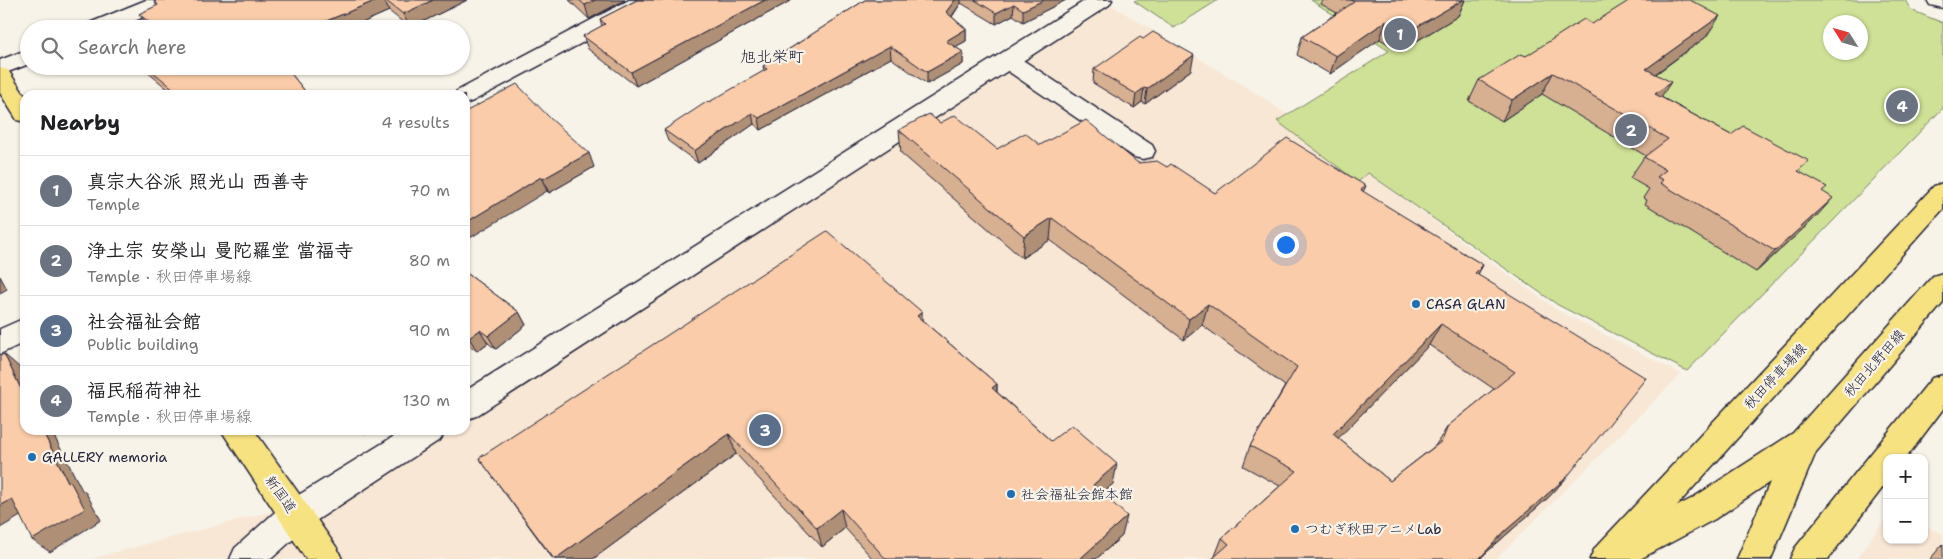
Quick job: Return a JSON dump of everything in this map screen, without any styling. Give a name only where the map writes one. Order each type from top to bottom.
[{"type":"main road","points":[[0,75],[20,106]]},
{"type":"main road","name":"秋田停車場線","points":[[1607,559],[1943,192]]},
{"type":"main road","name":"秋田北野田線","points":[[1804,443],[1943,284]]},
{"type":"main road","points":[[1890,454],[1943,387]]},
{"type":"main road","name":"新国道","points":[[240,435],[325,559]]},
{"type":"main road","points":[[1607,559],[1703,509],[1804,443]]},
{"type":"main road","points":[[1754,559],[1804,443]]},
{"type":"main road","points":[[1807,559],[1883,463]]},
{"type":"street","points":[[116,20],[164,0]]},
{"type":"street","points":[[470,93],[646,0]]},
{"type":"street","points":[[470,404],[1101,0]]},
{"type":"street","points":[[1938,0],[1943,2]]},
{"type":"street","points":[[0,68],[20,60]]},
{"type":"street","points":[[1008,60],[1143,151]]},
{"type":"street","points":[[0,342],[20,332]]},
{"type":"street","points":[[247,559],[296,515],[422,435]]},
{"type":"shaded area","points":[[1108,3],[1264,98],[1557,310],[1681,374],[1496,559],[90,559],[371,485],[447,435],[470,435],[470,420]]},
{"type":"shaded area","points":[[1883,522],[1883,544],[1928,544],[1928,528],[1943,534],[1943,559],[1856,559]]},
{"type":"green space","points":[[1218,0],[1174,28],[1134,1]]},
{"type":"green space","points":[[1311,0],[1905,0],[1911,10],[1943,23],[1943,108],[1687,371],[1558,305],[1368,173],[1358,182],[1277,121],[1389,51]]},
{"type":"building","points":[[154,0],[377,0],[329,20],[146,20],[139,14],[158,5]]},
{"type":"building","points":[[385,0],[433,0],[403,14]]},
{"type":"building","points":[[579,0],[595,0],[585,5]]},
{"type":"building","points":[[637,0],[765,0],[631,72],[583,36],[605,24],[600,19]]},
{"type":"building","points":[[865,0],[955,0],[946,12],[966,29],[946,41],[963,52],[927,72],[890,46],[759,118],[752,113],[694,151],[664,130],[708,101],[767,69],[763,66]]},
{"type":"building","points":[[975,0],[1044,0],[1023,10],[1014,4],[996,13]]},
{"type":"building","points":[[1351,0],[1463,0],[1406,33],[1386,21],[1336,56],[1302,37],[1354,2]]},
{"type":"building","points":[[1630,0],[1690,0],[1720,16],[1646,69],[1671,82],[1655,94],[1731,135],[1743,126],[1809,161],[1798,171],[1827,187],[1822,191],[1833,198],[1775,251],[1660,183],[1663,180],[1657,177],[1666,170],[1644,157],[1668,139],[1553,73],[1512,100],[1479,80],[1521,54],[1526,56],[1584,19],[1592,24]]},
{"type":"building","points":[[1153,32],[1194,55],[1147,89],[1144,88],[1136,94],[1094,69],[1140,37],[1143,39]]},
{"type":"building","points":[[157,75],[292,75],[304,90],[175,90]]},
{"type":"building","points":[[517,84],[551,119],[589,153],[543,179],[541,177],[470,220],[470,109]]},
{"type":"building","points":[[929,114],[940,123],[955,115],[997,149],[1025,133],[1040,145],[1086,120],[1138,163],[1157,161],[1167,167],[1171,164],[1215,193],[1287,138],[1366,186],[1361,190],[1483,265],[1475,273],[1646,378],[1567,477],[1504,532],[1479,559],[1212,559],[1229,544],[1222,538],[1297,471],[1250,446],[1297,367],[1208,304],[1189,319],[1052,218],[1024,236],[899,130]],"holes":[[[1441,324],[1515,372],[1448,426],[1442,441],[1390,481],[1333,434]]]},
{"type":"building","points":[[827,231],[922,312],[917,316],[997,384],[992,388],[1051,441],[1072,425],[1117,464],[1093,485],[1127,516],[1080,559],[886,559],[841,509],[817,528],[729,434],[554,559],[479,458]]},
{"type":"building","points":[[470,276],[519,312],[488,336],[480,330],[470,337]]},
{"type":"building","name":"GALLERY memoria","points":[[4,354],[20,387],[20,435],[44,435],[68,482],[70,481],[85,509],[32,540],[12,499],[0,506],[0,356]]},
{"type":"place","name":"真宗大谷派 照光山 西善寺","points":[[1400,34]]},
{"type":"place","name":"福民稲荷神社","points":[[1902,106]]},
{"type":"place","name":"浄土宗 安榮山 曼陀羅堂 當福寺","points":[[1631,130]]},
{"type":"place","name":"CASA GLAN","points":[[1416,304]]},
{"type":"place","name":"社会福祉会館","points":[[765,430]]},
{"type":"place","name":"GALLERY memoria","points":[[32,457]]},
{"type":"place","name":"社会福祉会館本館","points":[[1011,494]]},
{"type":"place","name":"つむぎ秋田アニメLab","points":[[1295,529]]},
{"type":"district","name":"旭北栄町","points":[[772,56]]}]
